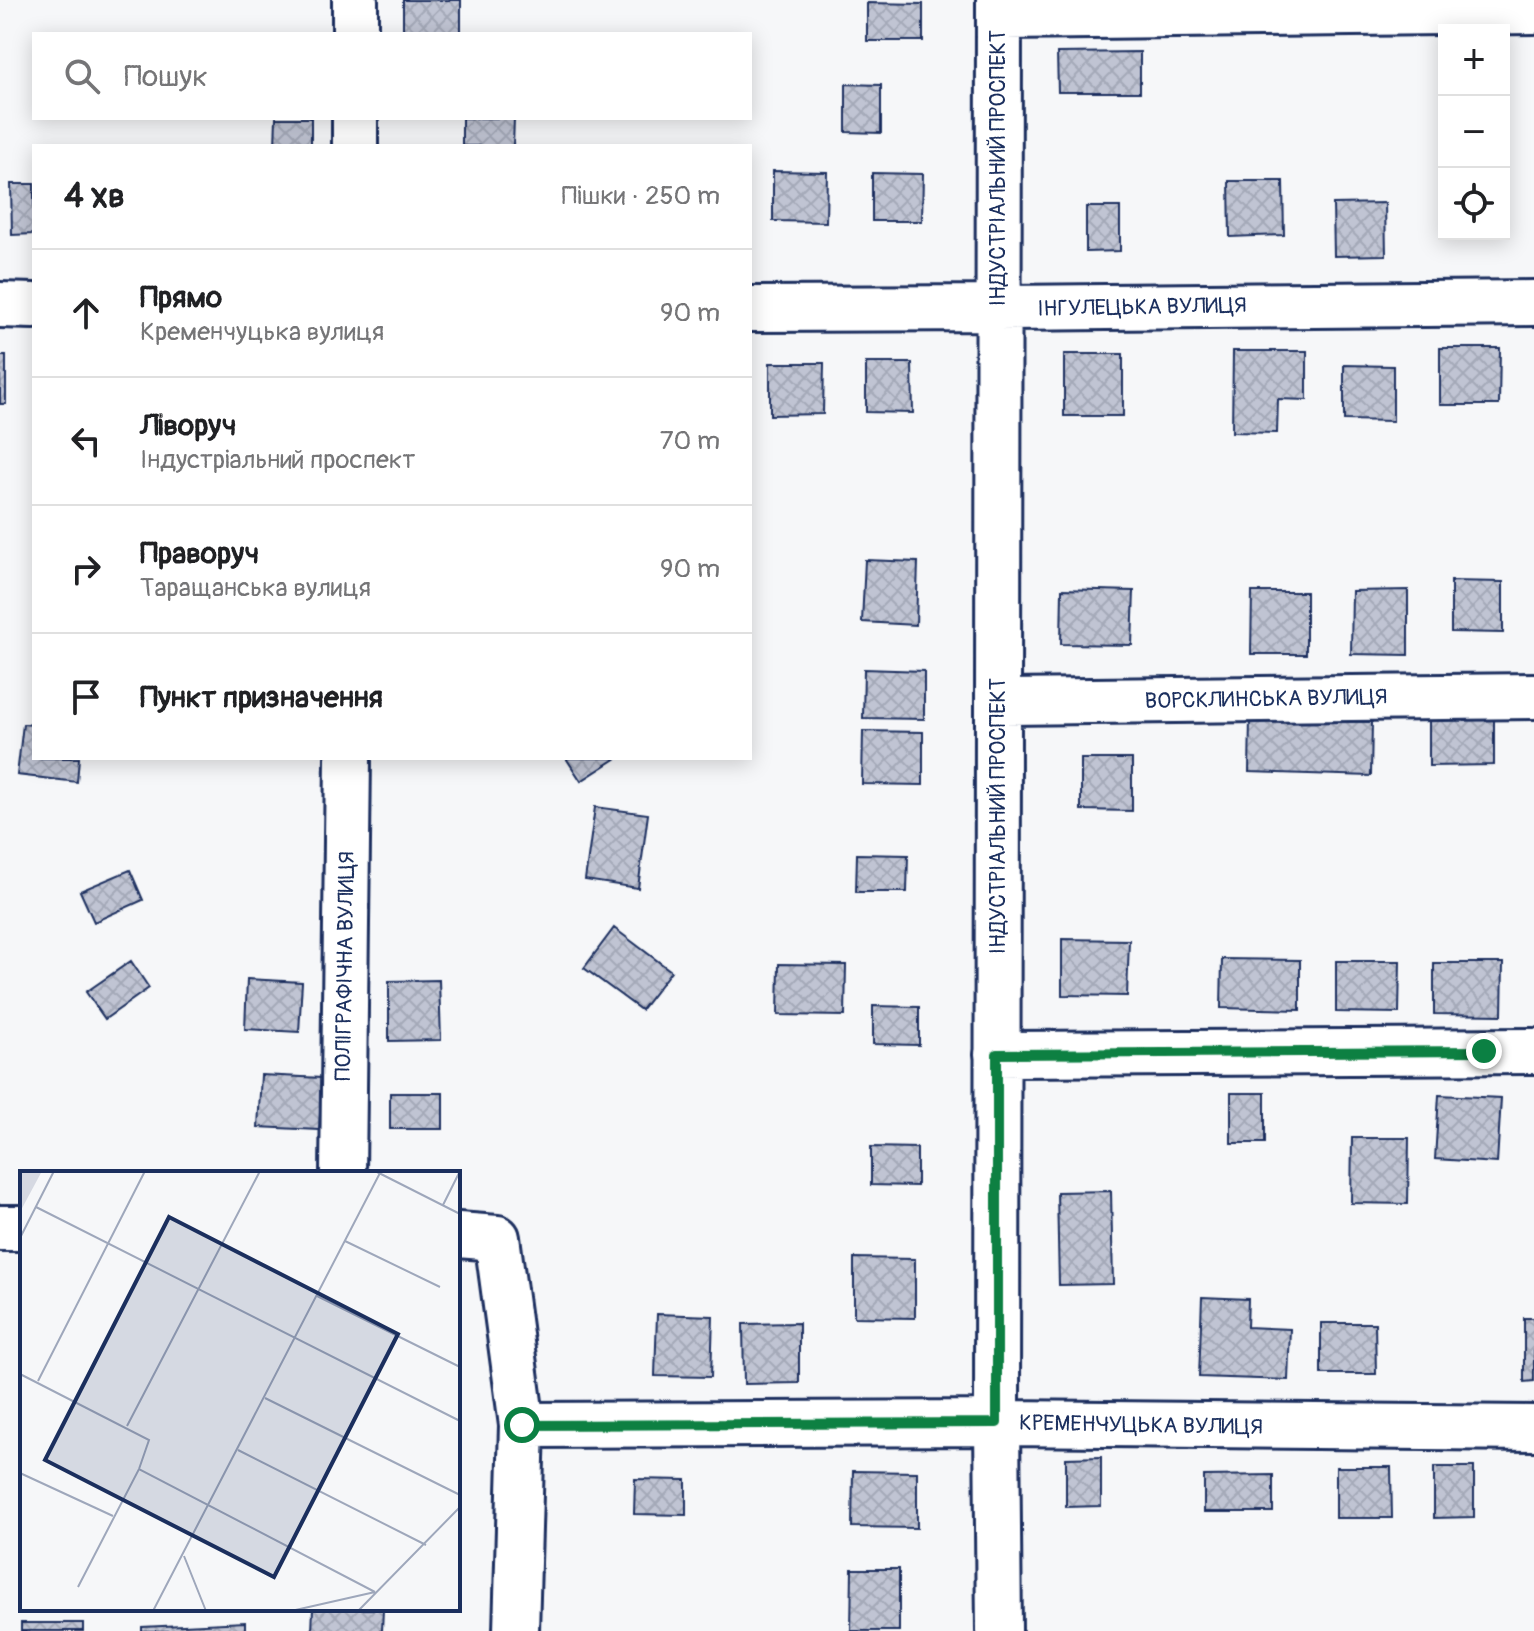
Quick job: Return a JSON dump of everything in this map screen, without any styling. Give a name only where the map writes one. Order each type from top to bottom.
[{"type":"street","points":[[355,0],[355,32]]},
{"type":"street","points":[[999,8],[1534,11]]},
{"type":"street","name":"ІНДУСТРІАЛЬНИЙ ПРОСПЕКТ","points":[[999,8],[999,1631]]},
{"type":"street","points":[[355,120],[355,144]]},
{"type":"street","name":"ІНГУЛЕЦЬКА ВУЛИЦЯ","points":[[752,309],[1534,303]]},
{"type":"street","points":[[0,305],[32,306]]},
{"type":"street","name":"ВОРСКЛИНСЬКА ВУЛИЦЯ","points":[[998,702],[1534,696]]},
{"type":"street","name":"ПОЛІГРАФІЧНА ВУЛИЦЯ","points":[[343,1171],[348,760]]},
{"type":"street","points":[[997,1054],[1534,1051]]},
{"type":"street","points":[[460,1235],[497,1238],[522,1425],[516,1631]]},
{"type":"street","name":"КРЕМЕНЧУЦЬКА ВУЛИЦЯ","points":[[522,1425],[997,1423],[1534,1428]]},
{"type":"building","points":[[403,0],[461,0],[461,32],[403,32]]},
{"type":"building","points":[[867,3],[923,4],[923,41],[867,41]]},
{"type":"building","points":[[1140,52],[1140,92],[1058,92],[1057,53]]},
{"type":"building","points":[[846,84],[881,85],[881,133],[846,132]]},
{"type":"building","points":[[276,120],[311,120],[311,144],[275,144]]},
{"type":"building","points":[[462,120],[514,120],[513,144],[462,144]]},
{"type":"building","points":[[773,171],[827,172],[826,222],[773,221]]},
{"type":"building","points":[[872,173],[923,174],[922,221],[872,221]]},
{"type":"building","points":[[1229,181],[1283,181],[1284,235],[1230,237]]},
{"type":"building","points":[[11,184],[32,184],[32,234],[12,235]]},
{"type":"building","points":[[1385,203],[1386,255],[1334,256],[1333,204]]},
{"type":"building","points":[[1086,207],[1120,207],[1120,251],[1086,252]]},
{"type":"building","points":[[1440,348],[1500,348],[1499,405],[1440,405]]},
{"type":"building","points":[[1233,351],[1307,351],[1307,400],[1278,399],[1277,433],[1232,432]]},
{"type":"building","points":[[1064,354],[1123,354],[1123,416],[1064,416]]},
{"type":"building","points":[[0,356],[6,356],[6,404],[0,404]]},
{"type":"building","points":[[770,363],[824,363],[823,414],[770,415]]},
{"type":"building","points":[[866,363],[912,363],[913,413],[866,412]]},
{"type":"building","points":[[1344,365],[1393,366],[1393,421],[1344,420]]},
{"type":"building","points":[[865,560],[918,562],[916,625],[862,622]]},
{"type":"building","points":[[1451,581],[1503,582],[1503,633],[1451,632]]},
{"type":"building","points":[[1062,589],[1134,591],[1132,645],[1061,644]]},
{"type":"building","points":[[1408,590],[1408,655],[1351,654],[1352,591]]},
{"type":"building","points":[[1252,592],[1306,592],[1306,654],[1251,654]]},
{"type":"building","points":[[864,669],[924,671],[924,719],[863,718]]},
{"type":"building","points":[[1250,718],[1372,722],[1371,776],[1249,772]]},
{"type":"building","points":[[1429,720],[1494,720],[1494,765],[1429,766]]},
{"type":"building","points":[[23,724],[32,725],[32,760],[79,760],[77,782],[17,775]]},
{"type":"building","points":[[863,731],[923,732],[923,785],[862,784]]},
{"type":"building","points":[[1081,759],[1132,759],[1132,811],[1081,810]]},
{"type":"building","points":[[567,760],[614,760],[581,781]]},
{"type":"building","points":[[595,807],[648,814],[638,888],[585,880]]},
{"type":"building","points":[[857,854],[908,855],[907,892],[856,892]]},
{"type":"building","points":[[130,870],[143,900],[94,922],[80,891]]},
{"type":"building","points":[[614,928],[671,971],[641,1010],[584,968]]},
{"type":"building","points":[[1062,939],[1129,940],[1127,996],[1062,995]]},
{"type":"building","points":[[1222,959],[1300,960],[1300,1010],[1221,1008]]},
{"type":"building","points":[[131,961],[149,988],[105,1019],[86,992]]},
{"type":"building","points":[[1336,961],[1400,961],[1399,1013],[1336,1012]]},
{"type":"building","points":[[1434,963],[1503,963],[1502,1015],[1434,1014]]},
{"type":"building","points":[[779,964],[846,965],[845,1016],[778,1015]]},
{"type":"building","points":[[247,979],[302,982],[299,1032],[245,1029]]},
{"type":"building","points":[[439,980],[441,1040],[389,1041],[389,981]]},
{"type":"building","points":[[873,1006],[919,1007],[919,1045],[873,1044]]},
{"type":"building","points":[[261,1075],[322,1078],[319,1130],[258,1127]]},
{"type":"building","points":[[390,1093],[443,1093],[443,1129],[390,1129]]},
{"type":"building","points":[[1231,1093],[1265,1093],[1265,1143],[1231,1143]]},
{"type":"building","points":[[1439,1095],[1501,1098],[1497,1163],[1435,1159]]},
{"type":"building","points":[[1352,1138],[1409,1138],[1408,1204],[1351,1203]]},
{"type":"building","points":[[871,1147],[917,1148],[917,1186],[871,1185]]},
{"type":"building","points":[[1111,1191],[1113,1284],[1059,1285],[1057,1192]]},
{"type":"building","points":[[854,1258],[915,1259],[915,1318],[854,1317]]},
{"type":"building","points":[[1202,1297],[1248,1299],[1247,1327],[1290,1329],[1288,1380],[1199,1377]]},
{"type":"building","points":[[657,1314],[713,1316],[711,1377],[655,1376]]},
{"type":"building","points":[[1524,1318],[1534,1318],[1534,1381],[1524,1382]]},
{"type":"building","points":[[799,1323],[799,1383],[744,1384],[743,1324]]},
{"type":"building","points":[[1321,1323],[1375,1323],[1376,1374],[1321,1374]]},
{"type":"building","points":[[1101,1457],[1101,1506],[1066,1507],[1066,1458]]},
{"type":"building","points":[[1336,1467],[1391,1467],[1392,1518],[1336,1518]]},
{"type":"building","points":[[1434,1467],[1474,1467],[1474,1517],[1434,1518]]},
{"type":"building","points":[[853,1471],[917,1472],[917,1528],[852,1527]]},
{"type":"building","points":[[1273,1475],[1273,1512],[1204,1512],[1204,1476]]},
{"type":"building","points":[[635,1479],[686,1480],[686,1515],[634,1514]]},
{"type":"building","points":[[852,1569],[899,1569],[899,1631],[851,1631]]},
{"type":"building","points":[[313,1611],[383,1611],[382,1631],[312,1631]]},
{"type":"building","points":[[245,1622],[245,1631],[142,1631],[142,1627]]},
{"type":"building","points":[[21,1623],[83,1623],[83,1631],[21,1631]]},
{"type":"route","points":[[522,1425],[997,1423],[997,1054],[1484,1051]]}]
